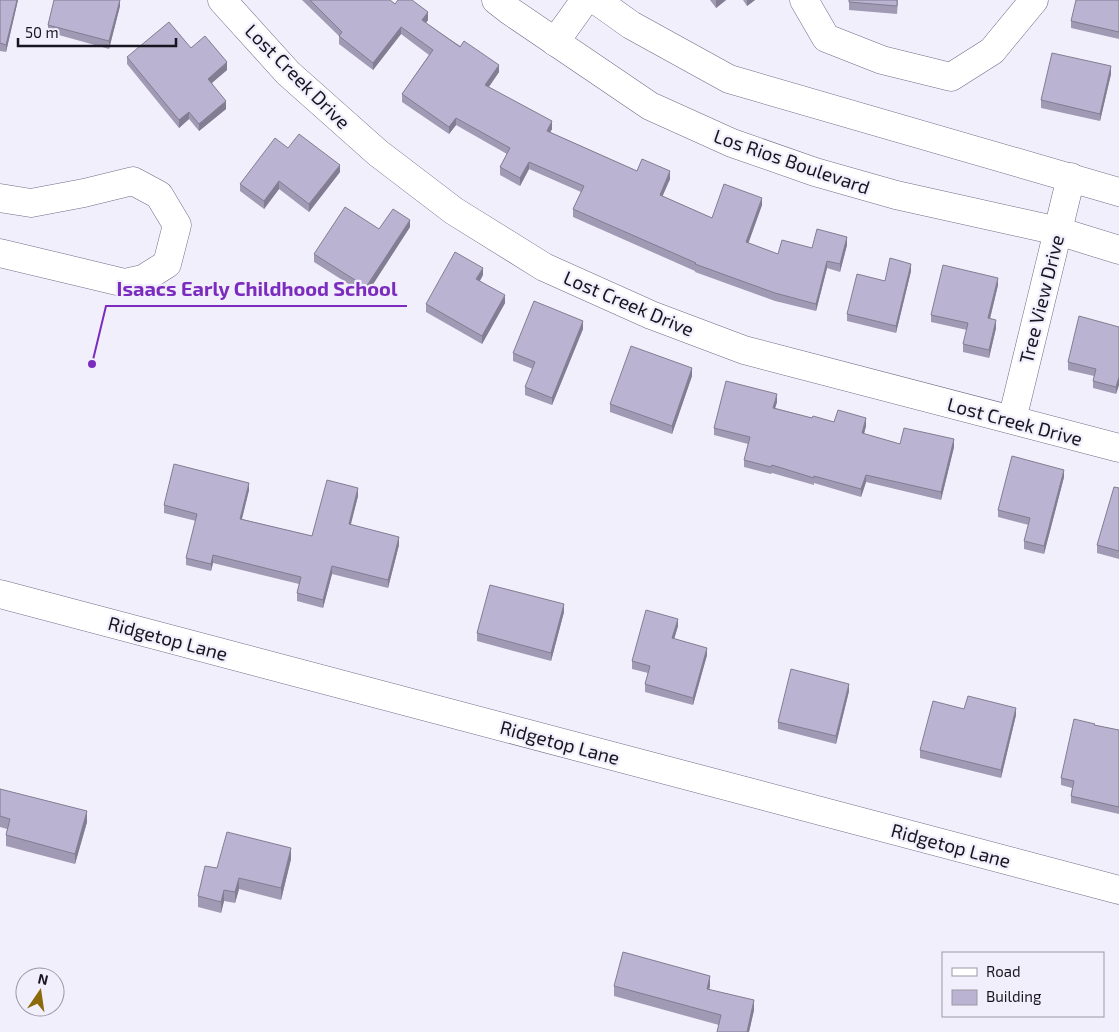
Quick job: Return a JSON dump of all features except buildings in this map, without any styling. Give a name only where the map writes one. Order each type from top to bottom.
[{"type":"street","name":"Lost Creek Drive","points":[[222,0],[288,72],[378,153],[454,211],[544,267],[651,315],[744,350],[1119,448]]},
{"type":"street","name":"Los Rios Boulevard","points":[[496,0],[650,106],[732,143],[815,172],[896,195],[1058,231],[1119,250]]},
{"type":"street","points":[[555,42],[585,0]]},
{"type":"street","points":[[596,0],[631,25],[729,79],[1119,192]]},
{"type":"street","points":[[804,0],[826,38],[882,60],[951,77],[992,51],[1034,0]]},
{"type":"street","name":"Tree View Drive","points":[[1012,420],[1071,177]]},
{"type":"street","points":[[0,198],[31,203],[133,181],[159,195],[177,225],[167,264],[143,279],[125,283],[0,253]]},
{"type":"street","name":"Ridgetop Lane","points":[[0,594],[1119,890]]},
{"type":"place","name":"Isaacs Early Childhood School","points":[[92,364]]}]
